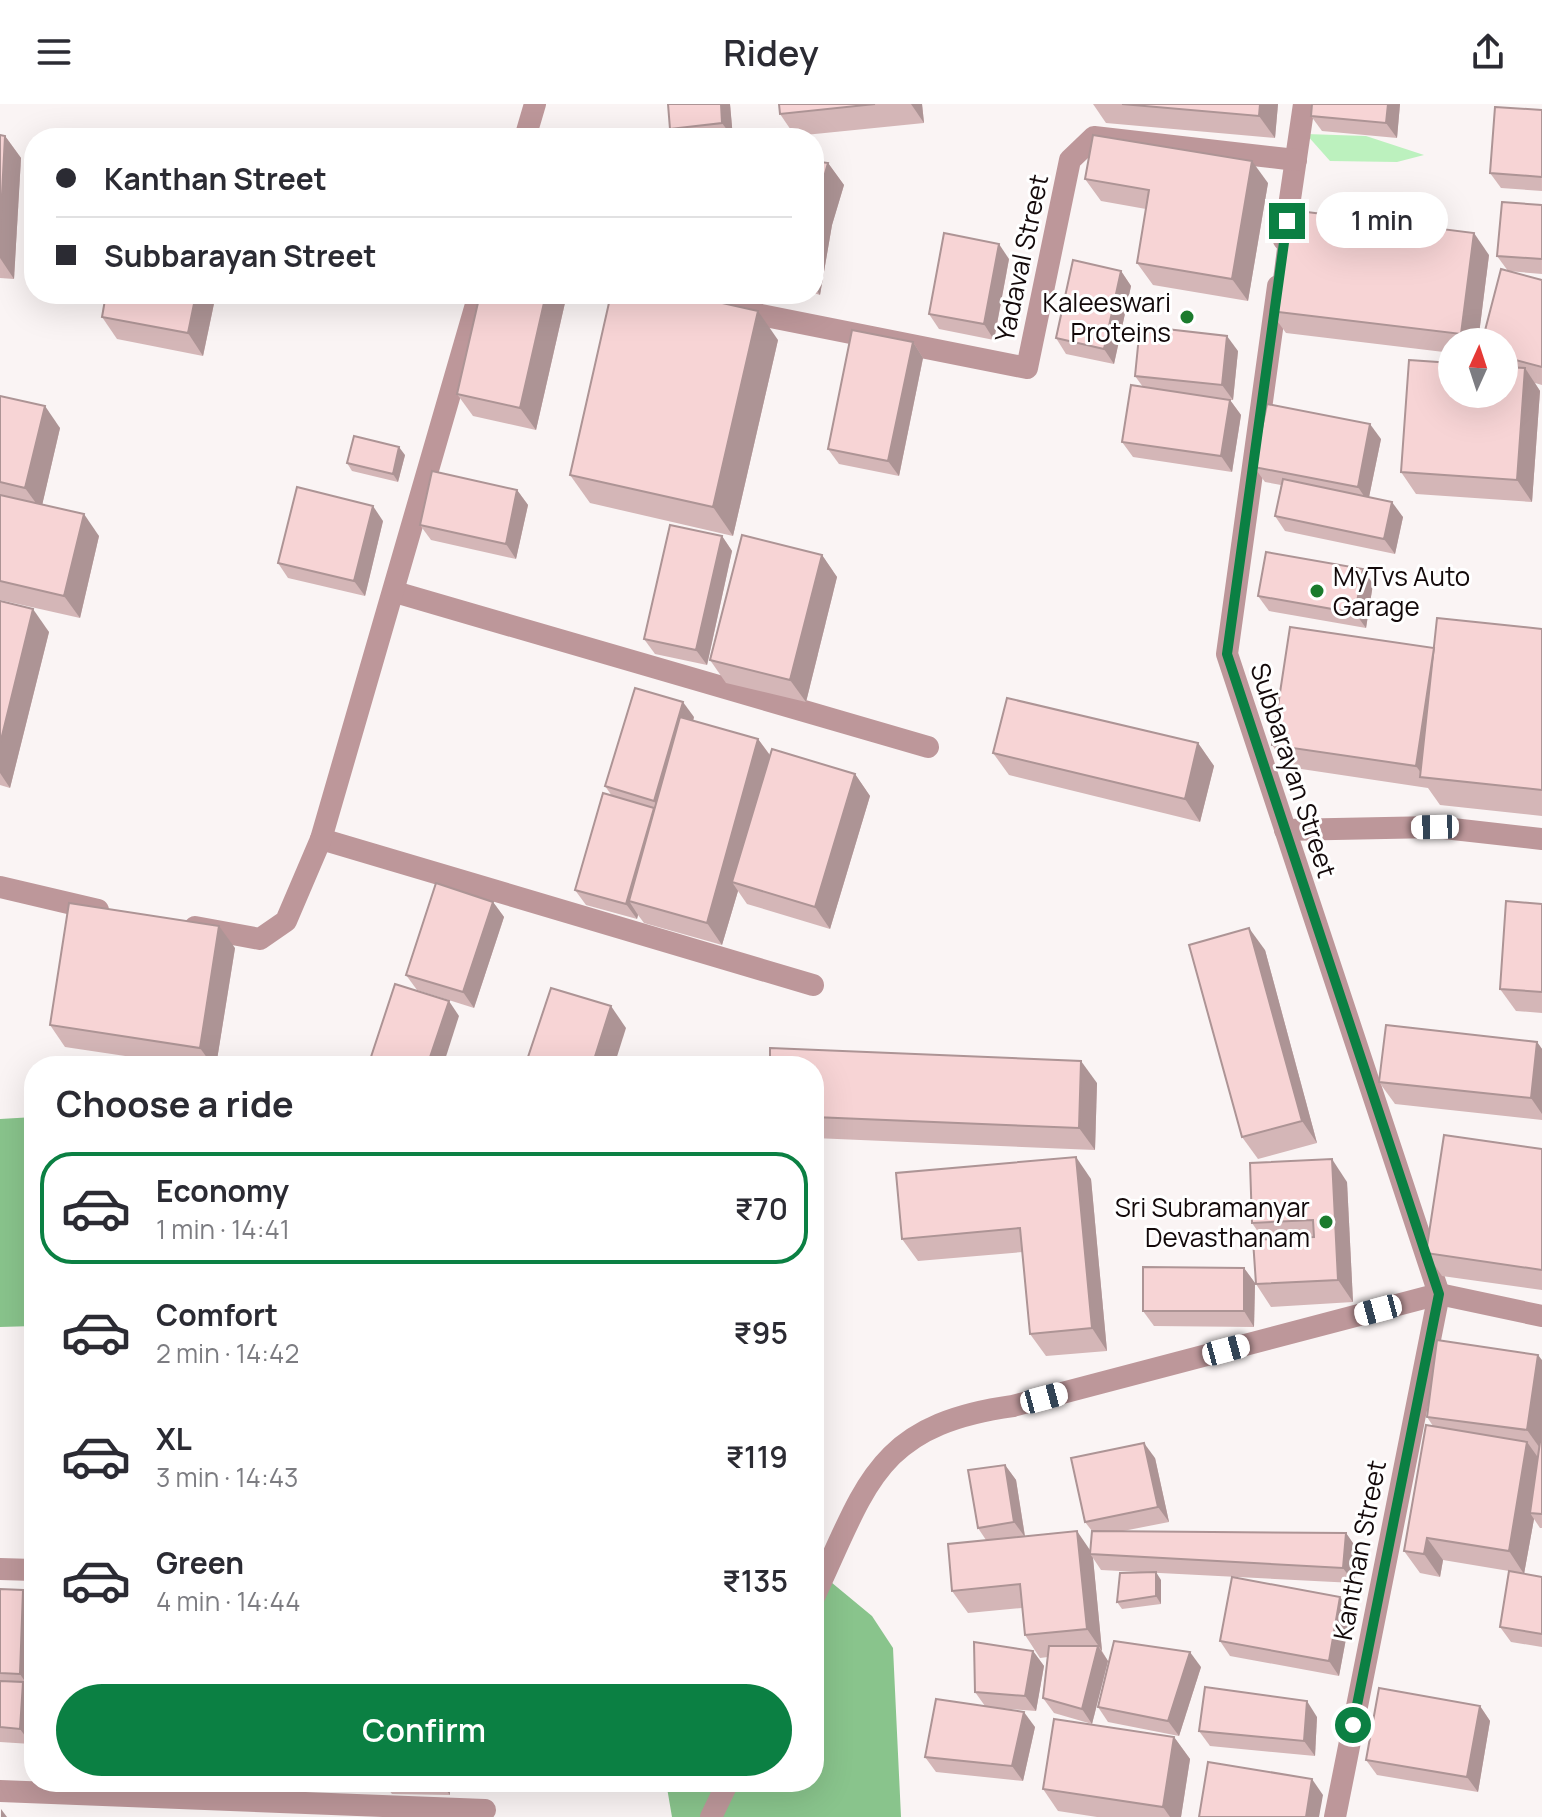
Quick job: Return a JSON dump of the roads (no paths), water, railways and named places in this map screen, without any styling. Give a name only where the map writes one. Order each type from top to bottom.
[{"type":"street","points":[[528,128],[535,104]]},
{"type":"street","name":"Subbarayan Street","points":[[1304,104],[1227,654],[1439,1294]]},
{"type":"street","name":"Yadaval Street","points":[[707,304],[1027,368],[1070,160],[1094,137],[1296,160]]},
{"type":"street","points":[[169,923],[260,939],[286,921],[321,839],[476,304]]},
{"type":"street","points":[[395,592],[928,747]]},
{"type":"street","points":[[1285,830],[1435,827],[1542,839]]},
{"type":"street","points":[[321,839],[813,985]]},
{"type":"street","points":[[0,887],[49,901],[124,915]]},
{"type":"street","points":[[824,1577],[875,1475],[894,1452],[920,1433],[960,1415],[1013,1406],[1439,1294],[1542,1316]]},
{"type":"street","name":"Kanthan Street","points":[[1335,1817],[1439,1294]]},
{"type":"street","points":[[0,1569],[24,1570]]},
{"type":"street","points":[[0,1791],[24,1792]]},
{"type":"street","points":[[26,1792],[485,1810]]},
{"type":"street","points":[[711,1817],[723,1792]]},
{"type":"place","name":"Kaleeswari Proteins","points":[[1187,317]]},
{"type":"place","name":"MyTvs Auto Garage","points":[[1317,591]]},
{"type":"place","name":"Sri Subramanyar Devasthanam","points":[[1326,1222]]}]
